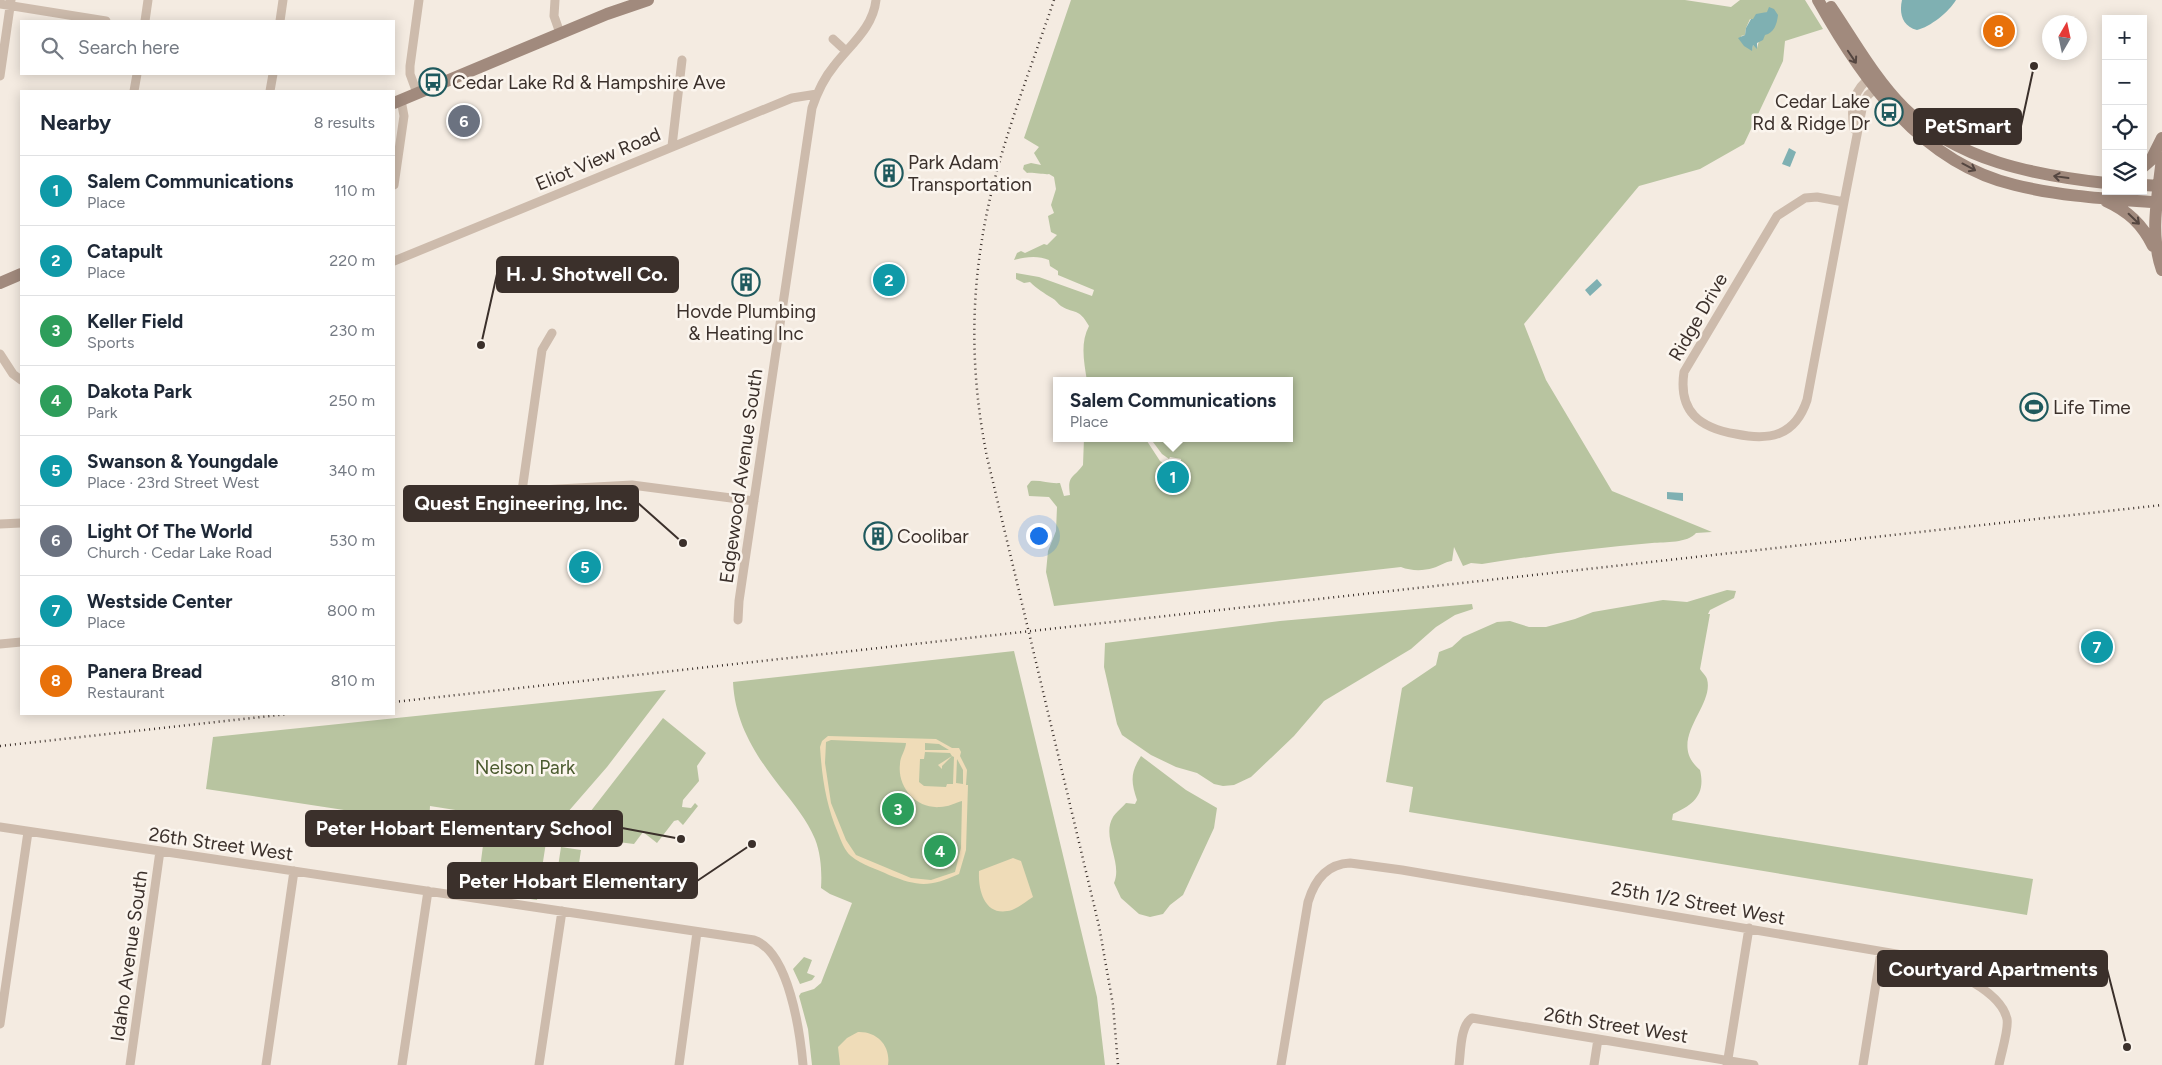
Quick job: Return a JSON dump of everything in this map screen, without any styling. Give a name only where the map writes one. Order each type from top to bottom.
[{"type":"street","points":[[145,20],[148,0]]},
{"type":"street","points":[[280,20],[283,0]]},
{"type":"street","points":[[417,93],[410,74],[410,66],[419,0]]},
{"type":"street","points":[[555,0],[554,16],[560,33]]},
{"type":"street","points":[[395,178],[404,116],[398,101],[560,33],[648,0]]},
{"type":"street","name":"Edgewood Avenue South","points":[[738,620],[812,108],[817,94],[832,67],[859,37],[867,25],[876,0]]},
{"type":"street","points":[[1818,0],[1902,119],[1922,137],[1980,172],[2022,187],[2099,198],[2159,203]]},
{"type":"street","points":[[1826,0],[1875,81],[1908,112],[1948,141],[1970,153],[2047,176],[2102,183]]},
{"type":"street","points":[[0,76],[10,3]]},
{"type":"street","points":[[0,4],[10,3],[101,20]]},
{"type":"street","points":[[833,39],[846,50]]},
{"type":"street","points":[[672,146],[682,60]]},
{"type":"street","points":[[134,90],[137,75]]},
{"type":"street","points":[[270,90],[273,75]]},
{"type":"street","name":"Ridge Drive","points":[[1844,202],[1817,197],[1805,198],[1777,216],[1769,228],[1684,372],[1682,383],[1688,406],[1705,426],[1718,431],[1747,437],[1773,437],[1790,427],[1803,413],[1807,400],[1844,202],[1856,137],[1852,108],[1860,85],[1875,81]]},
{"type":"street","name":"Eliot View Road","points":[[395,260],[792,98],[817,94]]},
{"type":"street","points":[[2147,163],[2162,138]]},
{"type":"street","points":[[2157,254],[2154,235],[2159,203],[2162,158]]},
{"type":"street","points":[[2147,185],[2160,186]]},
{"type":"street","points":[[2099,198],[2128,213],[2137,221],[2147,233],[2162,270]]},
{"type":"street","points":[[0,282],[20,274]]},
{"type":"street","points":[[552,333],[542,350],[522,491],[632,485],[754,501]]},
{"type":"street","points":[[0,354],[13,374],[20,379]]},
{"type":"street","points":[[0,524],[20,523]]},
{"type":"street","points":[[0,644],[20,642]]},
{"type":"street","name":"26th Street West","points":[[0,827],[754,940],[763,944],[772,952],[793,1003],[803,1065]]},
{"type":"street","points":[[0,1024],[28,832]]},
{"type":"street","name":"Idaho Avenue South","points":[[130,1065],[160,851]]},
{"type":"street","name":"25th 1/2 Street West","points":[[1281,1065],[1308,902],[1312,890],[1327,870],[1343,863],[1361,864],[1749,928],[1932,962],[1980,986],[2005,1013],[2007,1021],[1999,1065]]},
{"type":"street","points":[[266,1065],[294,871]]},
{"type":"street","points":[[402,1065],[428,891]]},
{"type":"street","points":[[538,1065],[562,911]]},
{"type":"street","points":[[1728,1063],[1749,928]]},
{"type":"street","points":[[679,1065],[698,932]]},
{"type":"street","points":[[1863,1065],[1881,952]]},
{"type":"street","name":"26th Street West","points":[[1459,1065],[1466,1022],[1472,1018],[1728,1063],[1754,1065]]},
{"type":"street","points":[[1594,1065],[1598,1039]]},
{"type":"green space","points":[[1071,0],[1685,0],[1731,7],[1740,0],[1805,0],[1823,29],[1785,41],[1783,61],[1744,144],[1700,169],[1639,186],[1524,324],[1546,380],[1612,491],[1712,532],[1696,533],[1688,539],[1676,541],[1588,549],[1482,564],[1471,563],[1463,566],[1454,547],[1452,561],[1425,570],[1401,567],[1054,606],[1046,572],[1048,551],[1056,531],[1057,507],[1049,497],[1029,496],[1027,486],[1031,481],[1060,483],[1064,496],[1070,495],[1070,480],[1083,465],[1084,442],[1148,442],[1160,461],[1169,469],[1167,483],[1178,485],[1181,459],[1170,457],[1169,459],[1162,454],[1153,442],[1293,442],[1293,377],[1086,377],[1084,339],[1089,326],[1085,320],[1079,314],[1061,306],[1030,282],[1024,283],[1016,279],[1016,273],[1039,277],[1092,296],[1094,290],[1058,275],[1058,271],[1050,266],[1049,260],[1031,257],[1014,260],[1017,253],[1021,251],[1025,253],[1044,244],[1047,245],[1057,235],[1051,232],[1048,216],[1054,213],[1051,205],[1056,189],[1054,177],[1049,174],[1027,173],[1023,169],[1024,165],[1031,163],[1041,165],[1034,153],[1039,147],[1024,138]],"holes":[[[1767,12],[1757,48],[1753,45],[1752,50],[1741,36],[1745,35],[1750,19],[1753,20]]]},
{"type":"green space","points":[[1727,590],[1736,591],[1734,598],[1710,610],[1708,614],[1710,614],[1700,669],[1707,679],[1708,690],[1693,724],[1687,747],[1691,759],[1700,770],[1701,786],[1699,793],[1692,803],[1673,814],[1672,820],[2033,879],[2027,915],[1409,812],[1413,787],[1386,782],[1402,688],[1436,665],[1439,652],[1452,647],[1463,637],[1497,622],[1510,621],[1529,627],[1546,627],[1593,612],[1663,600],[1687,602]]},
{"type":"green space","points":[[1472,604],[1473,609],[1455,615],[1436,627],[1411,649],[1324,701],[1294,736],[1251,777],[1234,785],[1223,786],[1214,784],[1197,773],[1176,767],[1151,755],[1122,735],[1117,724],[1104,667],[1105,643],[1280,621]]},
{"type":"green space","points":[[1014,651],[1097,997],[1105,1065],[812,1065],[808,1029],[799,996],[801,993],[814,989],[821,983],[852,903],[821,888],[821,864],[815,839],[804,819],[763,764],[748,739],[738,712],[733,682]]},
{"type":"green space","name":"Nelson Park","points":[[666,690],[607,767],[567,813],[557,819],[547,836],[537,900],[477,891],[487,815],[430,806],[429,823],[206,789],[213,737]]},
{"type":"green space","points":[[663,718],[706,753],[697,766],[699,781],[683,800],[682,807],[691,808],[695,803],[698,806],[683,825],[678,820],[674,821],[657,843],[643,832],[634,844],[610,841],[607,836],[595,834],[591,838],[584,837],[587,816]]},
{"type":"green space","points":[[1141,756],[1186,790],[1217,808],[1214,828],[1183,895],[1170,905],[1163,914],[1150,917],[1139,914],[1121,898],[1114,883],[1116,867],[1109,833],[1110,825],[1116,813],[1126,803],[1135,804],[1137,800],[1133,773]]},
{"type":"green space","points":[[561,847],[581,850],[577,877],[570,882],[556,880]]},
{"type":"green space","points":[[804,957],[812,960],[807,973],[815,976],[812,980],[800,984],[793,969]]},
{"type":"sand","points":[[828,736],[936,739],[952,748],[959,748],[960,756],[967,770],[966,785],[968,785],[966,850],[959,874],[932,883],[909,882],[889,875],[851,856],[840,839],[828,802],[823,780],[820,747],[822,741]],"holes":[[[831,740],[906,743],[900,761],[900,773],[905,788],[910,795],[931,807],[946,806],[962,801],[961,848],[955,872],[931,880],[911,878],[856,855],[846,840],[831,803],[825,763],[826,742]],[[925,743],[939,744],[949,750],[925,750]],[[925,752],[950,753],[954,757],[953,784],[947,784],[946,787],[924,786],[919,782],[920,759],[924,759]],[[957,759],[963,770],[963,784],[956,783]]]},
{"type":"sand","points":[[952,756],[942,766],[942,769],[938,765]]},
{"type":"sand","points":[[1013,858],[1021,861],[1033,897],[1012,910],[995,910],[989,906],[982,894],[979,871]]},
{"type":"sand","points":[[858,1032],[871,1034],[881,1041],[887,1052],[888,1065],[840,1065],[838,1047],[847,1038]]},
{"type":"water","points":[[1902,0],[1956,0],[1939,18],[1928,26],[1917,30],[1905,22],[1901,14]]},
{"type":"water","points":[[1769,7],[1774,9],[1778,15],[1776,25],[1771,32],[1765,35],[1763,40],[1757,43],[1757,49],[1753,45],[1752,51],[1744,46],[1738,38],[1745,35],[1746,28],[1756,14],[1767,12]]},
{"type":"water","points":[[1789,148],[1796,152],[1790,167],[1782,164]]},
{"type":"water","points":[[1597,279],[1602,285],[1590,296],[1585,290]]},
{"type":"water","points":[[1667,492],[1683,493],[1683,501],[1667,499]]},
{"type":"railway","points":[[1054,0],[1002,152],[986,215],[975,300],[976,378],[987,457],[1099,926],[1113,1005],[1118,1065]]},
{"type":"railway","points":[[395,702],[2162,505]]},
{"type":"railway","points":[[0,746],[279,715]]},
{"type":"place","name":"Panera Bread","points":[[1999,31]]},
{"type":"place","name":"PetSmart","points":[[2034,66]]},
{"type":"place","name":"Cedar Lake Rd & Hampshire Ave","points":[[433,82]]},
{"type":"place","name":"Cedar Lake Rd & Ridge Dr","points":[[1889,112]]},
{"type":"place","name":"Light Of The World","points":[[464,121]]},
{"type":"place","name":"Park Adam Transportation","points":[[889,173]]},
{"type":"place","name":"Catapult","points":[[889,280]]},
{"type":"place","name":"Hovde Plumbing & Heating Inc","points":[[746,282]]},
{"type":"place","name":"H. J. Shotwell Co.","points":[[481,345]]},
{"type":"place","name":"Life Time","points":[[2034,407]]},
{"type":"place","name":"Salem Communications","points":[[1173,477]]},
{"type":"place","name":"Coolibar","points":[[878,536]]},
{"type":"place","name":"Quest Engineering, Inc.","points":[[683,543]]},
{"type":"place","name":"Swanson & Youngdale","points":[[585,567]]},
{"type":"place","name":"Westside Center","points":[[2097,647]]},
{"type":"place","name":"Keller Field","points":[[898,809]]},
{"type":"place","name":"Peter Hobart Elementary School","points":[[681,839]]},
{"type":"place","name":"Peter Hobart Elementary","points":[[752,844]]},
{"type":"place","name":"Dakota Park","points":[[940,851]]},
{"type":"place","name":"Courtyard Apartments","points":[[2127,1047]]}]
